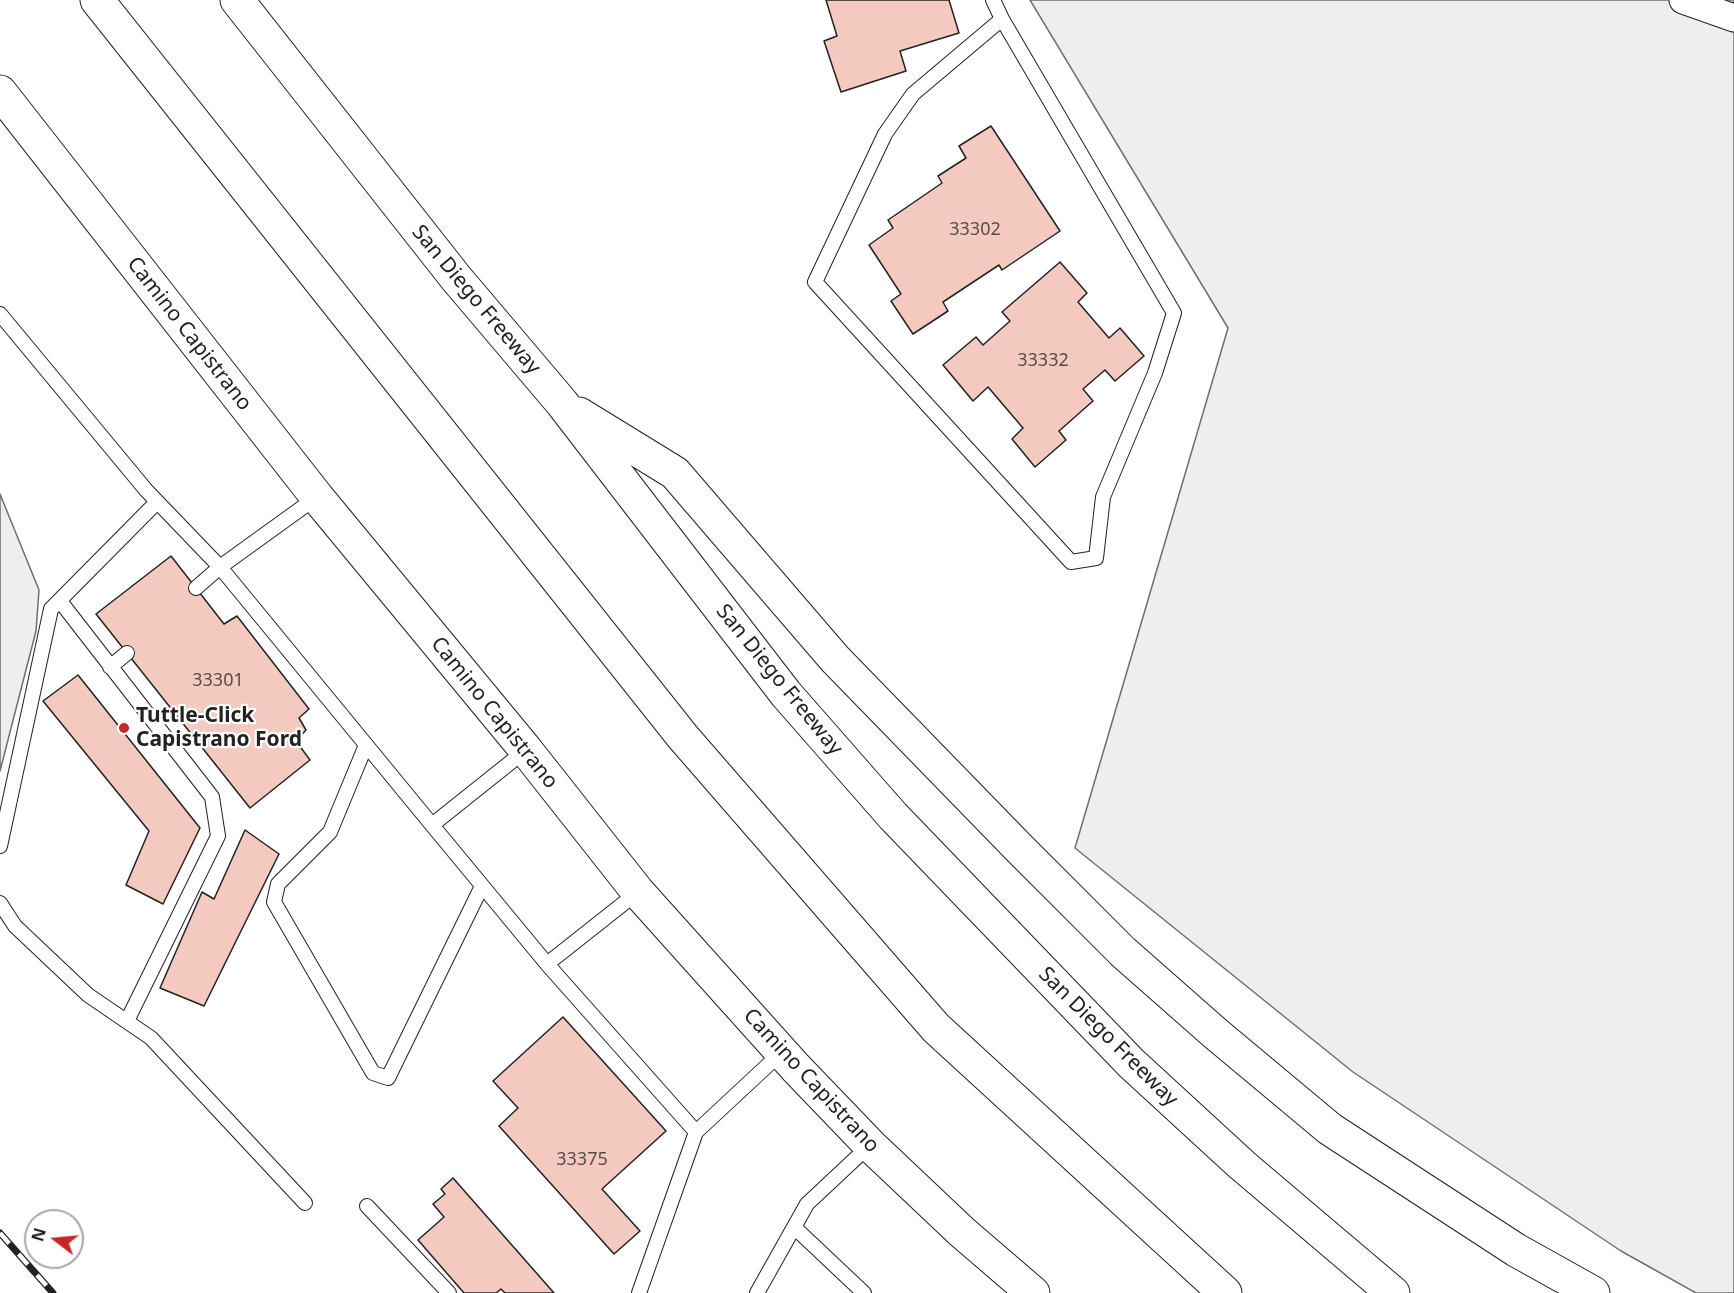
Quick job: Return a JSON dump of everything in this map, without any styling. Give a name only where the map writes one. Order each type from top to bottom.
[{"type":"main road","points":[[97,0],[683,737],[929,1019],[1063,1147],[1225,1293]]},
{"type":"main road","name":"San Diego Freeway","points":[[237,0],[456,278],[562,404],[786,694],[893,816],[1131,1063],[1242,1165],[1393,1293]]},
{"type":"main road","name":"Camino Capistrano","points":[[0,92],[317,497],[526,750],[638,892],[782,1052],[870,1145],[962,1232],[1033,1293]]},
{"type":"main road","points":[[562,404],[675,472],[835,659],[1123,952],[1215,1033],[1330,1129],[1516,1250],[1593,1293]]},
{"type":"street","points":[[1683,0],[1734,18]]},
{"type":"lane","points":[[993,0],[1174,313],[1155,374],[1103,497],[1096,558],[1071,562],[815,282],[885,134],[913,94],[1002,19]]},
{"type":"lane","points":[[0,314],[157,502],[220,567],[547,964],[696,1132]]},
{"type":"lane","points":[[196,588],[220,567],[317,497]]},
{"type":"lane","points":[[0,846],[51,609],[157,502]]},
{"type":"lane","points":[[60,601],[212,797],[218,836],[127,1021]]},
{"type":"lane","points":[[110,667],[127,653]]},
{"type":"lane","points":[[366,745],[330,832],[278,884],[274,902],[373,1073],[388,1078],[482,886]]},
{"type":"lane","points":[[432,825],[526,750]]},
{"type":"lane","points":[[547,964],[638,892]]},
{"type":"lane","points":[[0,903],[15,926],[88,994],[151,1038],[305,1203]]},
{"type":"lane","points":[[639,1293],[696,1132],[782,1052]]},
{"type":"lane","points":[[757,1293],[807,1204],[870,1145]]},
{"type":"lane","points":[[367,1206],[449,1293]]},
{"type":"lane","points":[[794,1227],[864,1293]]},
{"type":"shaded area","points":[[1030,0],[1734,0],[1734,1293],[1696,1293],[1621,1251],[1353,1072],[1075,848],[1228,328]]},
{"type":"shaded area","points":[[0,494],[39,590],[36,631],[0,771]]},
{"type":"building","points":[[826,0],[949,0],[959,33],[900,51],[906,71],[841,92],[824,41],[837,36]]},
{"type":"building","points":[[991,126],[1060,231],[1002,270],[999,265],[943,302],[948,311],[913,334],[891,301],[901,294],[869,245],[893,228],[888,220],[942,183],[938,176],[966,158],[959,146]]},
{"type":"building","points":[[1060,262],[1087,293],[1078,302],[1109,338],[1120,328],[1144,356],[1115,381],[1105,370],[1083,389],[1093,401],[1059,431],[1066,440],[1035,467],[1012,439],[1023,428],[988,387],[973,401],[943,365],[976,337],[983,345],[1010,321],[1002,312]]},
{"type":"building","points":[[171,556],[224,624],[237,616],[309,709],[299,718],[306,730],[296,741],[310,760],[250,808],[96,614]]},
{"type":"building","points":[[78,675],[200,828],[163,904],[126,885],[149,831],[43,701]]},
{"type":"building","points":[[245,830],[279,854],[204,1006],[160,988],[202,892],[214,899]]},
{"type":"building","points":[[563,1017],[666,1131],[602,1189],[640,1231],[614,1254],[499,1126],[518,1108],[493,1081]]},
{"type":"building","points":[[453,1178],[554,1293],[505,1293],[501,1289],[496,1293],[464,1293],[418,1240],[444,1217],[433,1204],[445,1194],[441,1189]]},
{"type":"railway","points":[[0,1233],[53,1293]]},
{"type":"place","name":"Tuttle-Click Capistrano Ford","points":[[124,728]]}]
